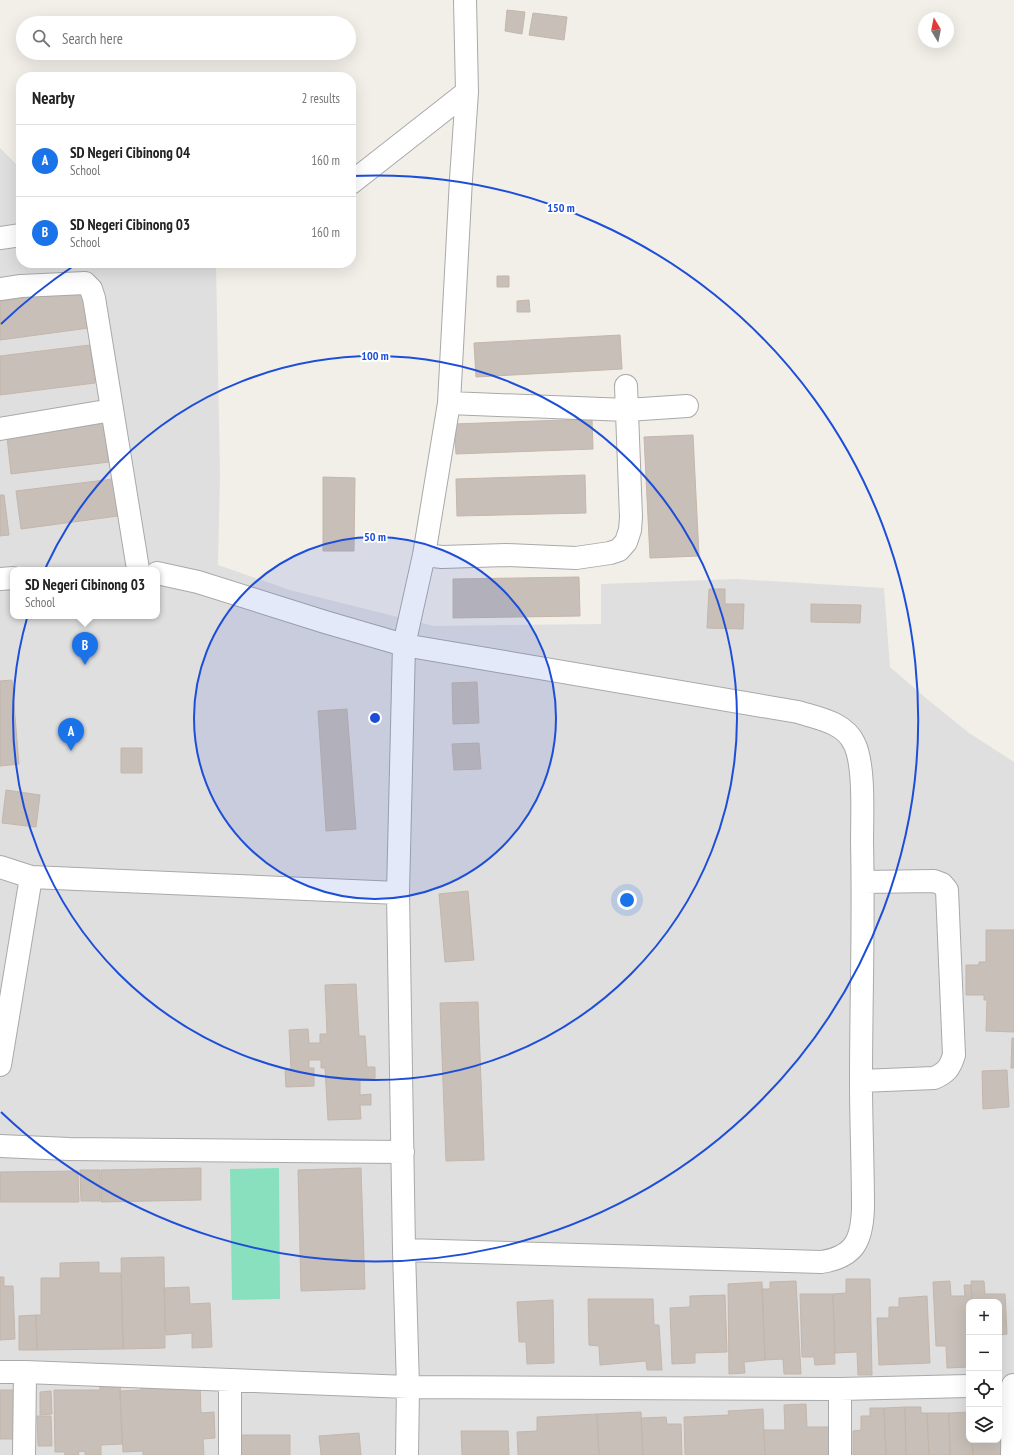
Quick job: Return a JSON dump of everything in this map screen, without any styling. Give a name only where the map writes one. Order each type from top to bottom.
[{"type":"street","points":[[407,1455],[408,1387],[404,1250],[398,893],[404,645],[424,555],[449,403],[467,92],[465,0]]},
{"type":"street","points":[[356,179],[467,92]]},
{"type":"street","points":[[0,238],[16,236]]},
{"type":"street","points":[[0,289],[21,286],[85,283],[91,289],[94,298],[139,567]]},
{"type":"street","points":[[424,555],[442,557],[506,555],[576,558],[610,553],[619,550],[626,542],[630,530],[631,517],[626,386]]},
{"type":"street","points":[[449,403],[627,410],[687,406]]},
{"type":"street","points":[[0,429],[112,410]]},
{"type":"street","points":[[160,574],[198,582],[404,645],[798,712],[823,719],[839,726],[854,742],[858,753],[861,773],[863,882],[861,1081],[863,1224],[859,1238],[853,1249],[844,1256],[834,1260],[821,1262],[404,1250]]},
{"type":"street","points":[[0,579],[10,578]]},
{"type":"street","points":[[0,868],[31,877],[398,893]]},
{"type":"street","points":[[0,1065],[31,877]]},
{"type":"street","points":[[861,1081],[934,1078],[943,1074],[950,1067],[954,1055],[947,890],[942,884],[934,881],[863,882]]},
{"type":"street","points":[[0,1146],[69,1149],[403,1152]]},
{"type":"street","points":[[0,1372],[408,1387],[840,1390],[966,1386]]},
{"type":"street","points":[[24,1455],[25,1372]]},
{"type":"street","points":[[230,1380],[230,1455]]},
{"type":"street","points":[[1009,1386],[1012,1455]]},
{"type":"street","points":[[840,1390],[840,1455]]},
{"type":"shaded area","points":[[0,148],[16,164],[16,268],[216,268],[220,475],[218,565],[290,590],[434,626],[601,624],[601,584],[736,579],[884,588],[890,667],[969,733],[1014,762],[1014,1455],[0,1455]]},
{"type":"green space","points":[[279,1168],[280,1299],[232,1300],[230,1169]]},
{"type":"building","points":[[507,10],[525,12],[522,34],[505,31]]},
{"type":"building","points":[[533,13],[567,17],[564,40],[529,35]]},
{"type":"building","points":[[497,276],[509,276],[509,287],[497,287]]},
{"type":"building","points":[[84,290],[89,328],[0,340],[0,301]]},
{"type":"building","points":[[529,300],[530,312],[517,312],[517,301]]},
{"type":"building","points":[[620,335],[622,369],[476,377],[474,343]]},
{"type":"building","points":[[90,345],[95,383],[0,395],[0,356]]},
{"type":"building","points":[[592,419],[593,449],[456,454],[454,424]]},
{"type":"building","points":[[104,423],[109,462],[11,474],[7,437]]},
{"type":"building","points":[[693,435],[699,556],[650,558],[644,437]]},
{"type":"building","points":[[585,475],[586,513],[457,516],[456,479]]},
{"type":"building","points":[[323,477],[355,478],[354,551],[323,551]]},
{"type":"building","points":[[113,479],[118,516],[21,529],[16,491]]},
{"type":"building","points":[[0,495],[4,495],[9,535],[0,536]]},
{"type":"building","points":[[579,577],[580,616],[453,618],[453,579]]},
{"type":"building","points":[[709,589],[725,589],[725,604],[744,604],[743,629],[707,628]]},
{"type":"building","points":[[811,604],[861,605],[860,623],[811,622]]},
{"type":"building","points":[[12,680],[19,764],[0,766],[0,681]]},
{"type":"building","points":[[477,682],[479,723],[453,724],[452,683]]},
{"type":"building","points":[[347,709],[356,829],[326,831],[318,711]]},
{"type":"building","points":[[479,743],[481,769],[454,770],[452,744]]},
{"type":"building","points":[[121,748],[142,748],[142,773],[121,773]]},
{"type":"building","points":[[6,790],[40,795],[36,827],[2,823]]},
{"type":"building","points":[[468,891],[474,960],[445,962],[439,894]]},
{"type":"building","points":[[986,930],[1014,930],[1014,1032],[986,1031],[987,1000],[984,1000],[984,995],[966,995],[966,965],[979,965],[979,962],[986,962]]},
{"type":"building","points":[[356,984],[359,1036],[365,1036],[367,1067],[375,1067],[375,1080],[360,1080],[360,1095],[371,1094],[371,1105],[360,1105],[361,1119],[328,1120],[325,1068],[321,1068],[321,1060],[309,1060],[309,1068],[314,1068],[314,1086],[286,1087],[285,1069],[291,1069],[289,1030],[308,1029],[309,1043],[320,1043],[320,1034],[327,1034],[325,985]]},
{"type":"building","points":[[478,1002],[484,1160],[446,1161],[440,1003]]},
{"type":"building","points":[[1012,1038],[1014,1038],[1014,1068],[1011,1068]]},
{"type":"building","points":[[1007,1070],[1009,1107],[983,1109],[982,1071]]},
{"type":"building","points":[[201,1168],[201,1200],[101,1202],[101,1170]]},
{"type":"building","points":[[361,1168],[365,1289],[301,1291],[298,1170]]},
{"type":"building","points":[[80,1170],[100,1170],[100,1201],[81,1201]]},
{"type":"building","points":[[78,1171],[79,1202],[0,1202],[0,1172]]},
{"type":"building","points":[[164,1257],[165,1348],[123,1349],[121,1258]]},
{"type":"building","points":[[99,1262],[99,1273],[121,1273],[123,1349],[37,1350],[36,1315],[41,1315],[41,1278],[60,1278],[60,1263]]},
{"type":"building","points":[[0,1277],[4,1277],[4,1286],[13,1286],[15,1339],[0,1340]]},
{"type":"building","points":[[846,1279],[870,1279],[872,1375],[858,1375],[857,1352],[835,1353],[833,1294],[846,1293]]},
{"type":"building","points":[[796,1281],[801,1374],[784,1374],[783,1359],[765,1360],[762,1289],[770,1289],[770,1282]]},
{"type":"building","points":[[950,1281],[951,1296],[965,1296],[964,1285],[971,1285],[972,1299],[966,1299],[966,1367],[947,1368],[946,1346],[936,1346],[933,1282]]},
{"type":"building","points":[[971,1281],[984,1281],[985,1294],[1005,1294],[1007,1334],[1002,1335],[1002,1299],[972,1299]]},
{"type":"building","points":[[762,1282],[765,1360],[744,1362],[745,1373],[729,1374],[728,1284]]},
{"type":"building","points":[[189,1287],[190,1304],[210,1303],[212,1347],[192,1348],[192,1333],[166,1335],[164,1288]]},
{"type":"building","points":[[800,1294],[833,1294],[835,1364],[815,1365],[814,1357],[802,1357]]},
{"type":"building","points":[[725,1295],[727,1352],[695,1353],[695,1363],[672,1364],[670,1308],[690,1307],[690,1296]]},
{"type":"building","points":[[927,1296],[930,1363],[879,1365],[877,1318],[889,1318],[889,1307],[899,1307],[899,1298]]},
{"type":"building","points":[[588,1299],[653,1299],[654,1325],[659,1325],[662,1370],[647,1370],[646,1361],[600,1365],[599,1346],[589,1345]]},
{"type":"building","points":[[553,1300],[554,1363],[527,1364],[526,1342],[519,1342],[517,1302]]},
{"type":"building","points":[[36,1315],[37,1350],[19,1350],[19,1316]]},
{"type":"building","points":[[165,1384],[165,1390],[200,1384],[201,1413],[214,1412],[215,1438],[203,1439],[204,1455],[143,1455],[143,1451],[123,1452],[120,1391],[141,1390],[141,1385]]},
{"type":"building","points":[[100,1385],[121,1385],[122,1444],[101,1445],[101,1455],[85,1455],[85,1451],[78,1452],[79,1455],[65,1455],[64,1452],[55,1452],[54,1390],[100,1390]]},
{"type":"building","points":[[0,1390],[14,1390],[14,1439],[0,1439]]},
{"type":"building","points":[[51,1391],[52,1414],[40,1415],[40,1392]]},
{"type":"building","points":[[806,1404],[807,1427],[830,1427],[831,1455],[765,1455],[764,1430],[785,1430],[784,1405]]},
{"type":"building","points":[[905,1407],[906,1455],[886,1455],[884,1408]]},
{"type":"building","points":[[905,1407],[921,1407],[921,1413],[927,1413],[929,1455],[906,1455]]},
{"type":"building","points":[[870,1408],[884,1408],[886,1455],[853,1455],[853,1431],[861,1430],[861,1416],[870,1416]]},
{"type":"building","points":[[763,1409],[765,1455],[685,1455],[684,1417],[729,1415],[728,1411]]},
{"type":"building","points":[[641,1412],[643,1455],[599,1455],[597,1414]]},
{"type":"building","points":[[966,1412],[966,1443],[972,1443],[973,1455],[950,1455],[949,1413]]},
{"type":"building","points":[[927,1413],[949,1413],[950,1455],[929,1455]]},
{"type":"building","points":[[597,1414],[599,1455],[518,1455],[517,1432],[537,1431],[537,1417]]},
{"type":"building","points":[[37,1416],[51,1416],[52,1446],[38,1446]]},
{"type":"building","points":[[666,1417],[667,1424],[681,1424],[682,1455],[643,1455],[641,1418]]},
{"type":"building","points":[[461,1431],[508,1431],[509,1455],[462,1455]]},
{"type":"building","points":[[359,1433],[361,1455],[321,1455],[319,1436]]},
{"type":"building","points":[[239,1435],[290,1435],[290,1455],[239,1455]]},
{"type":"building","points":[[1002,1437],[1007,1437],[1008,1455],[973,1455],[972,1443],[1002,1443]]},
{"type":"place","name":"SD Negeri Cibinong 03","points":[[85,665]]},
{"type":"place","name":"SD Negeri Cibinong 04","points":[[71,751]]}]
